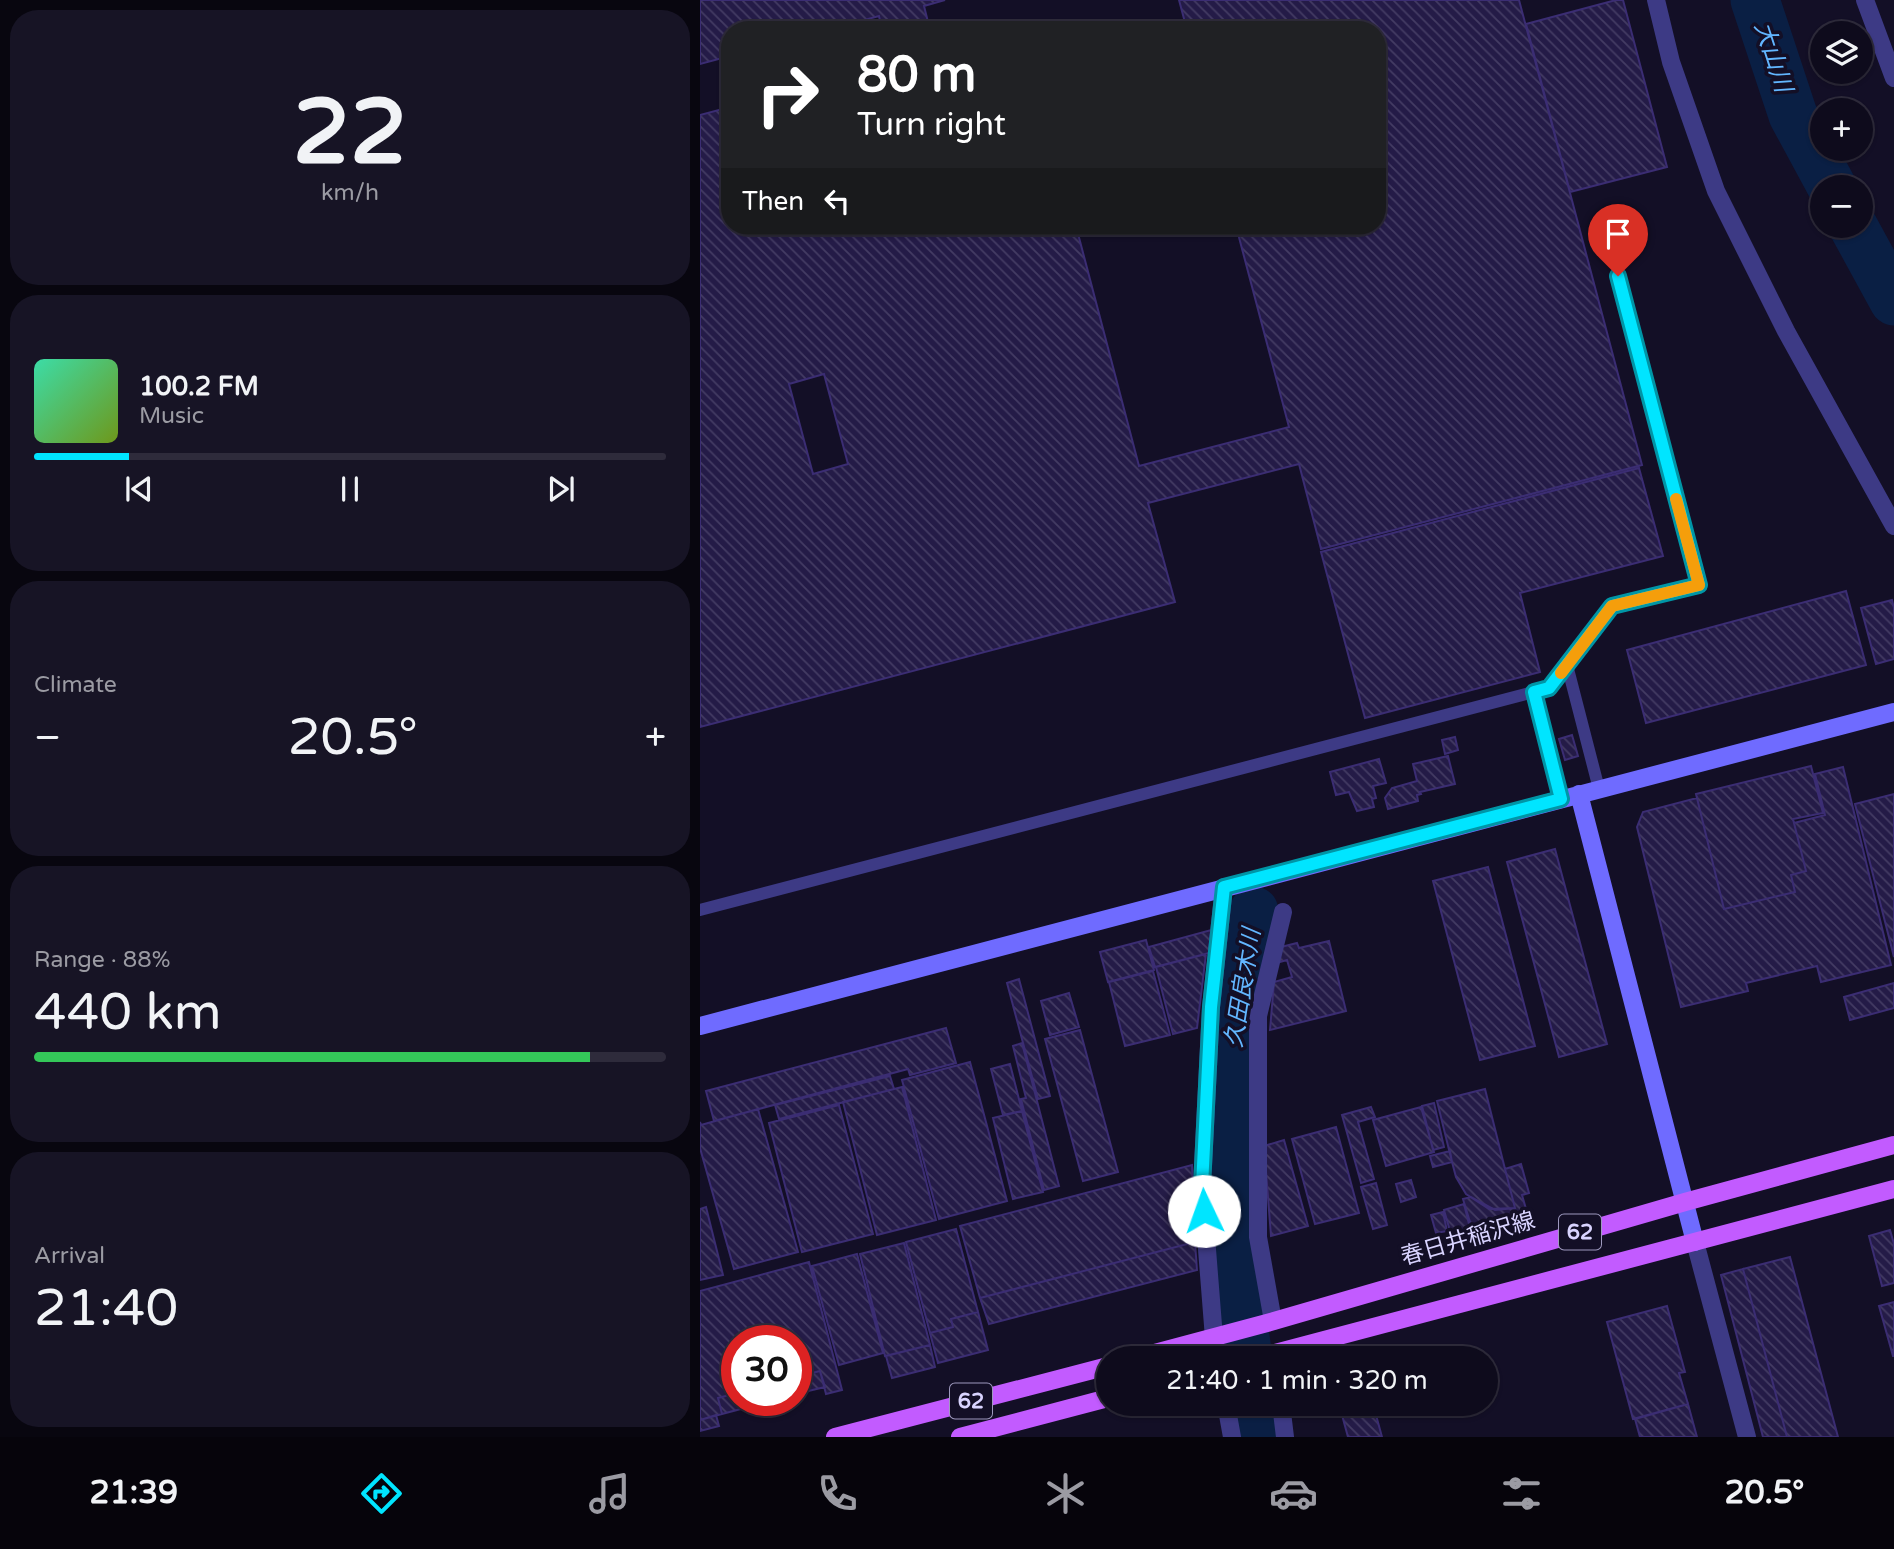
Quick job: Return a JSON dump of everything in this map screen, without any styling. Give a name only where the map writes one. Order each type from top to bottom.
[{"type":"main road","name":"春日井稲沢線","points":[[1183,1346],[1685,1202],[1894,1146]]},
{"type":"main road","name":"62","points":[[1309,1346],[1894,1189]]},
{"type":"main road","name":"62","points":[[835,1437],[1096,1369]]},
{"type":"main road","name":"62","points":[[960,1437],[1096,1401]]},
{"type":"street","points":[[1656,0],[1671,61],[1716,191],[1786,331],[1894,526]]},
{"type":"street","points":[[1865,0],[1894,78]]},
{"type":"street","points":[[700,1026],[1894,712]]},
{"type":"street","points":[[1580,794],[1747,1437]]},
{"type":"street","points":[[1218,1337],[1202,1186],[1211,1007],[1224,887]]},
{"type":"street","points":[[1270,1322],[1258,1237],[1258,1016],[1283,912]]},
{"type":"street","points":[[1228,1416],[1232,1437]]},
{"type":"street","points":[[1282,1416],[1285,1437]]},
{"type":"lane","points":[[700,910],[1549,688],[1612,606],[1699,585],[1618,276]]},
{"type":"lane","points":[[1567,665],[1599,789]]},
{"type":"lane","points":[[1534,692],[1561,799]]},
{"type":"building","points":[[700,0],[945,0],[924,6],[928,21],[880,21],[879,16],[861,21],[721,21],[721,58],[700,64]]},
{"type":"building","points":[[1179,0],[1519,0],[1642,465],[1321,549],[1299,464],[1148,503],[1175,602],[700,727],[700,115],[721,109],[721,235],[1078,235],[1139,466],[1289,427],[1238,235],[1386,235],[1386,21],[1185,21]],"holes":[[[824,374],[848,464],[813,474],[789,384]]]},
{"type":"building","points":[[1623,0],[1667,167],[1570,192],[1526,24]]},
{"type":"building","points":[[1639,468],[1663,556],[1520,593],[1540,672],[1365,718],[1321,552]]},
{"type":"building","points":[[1846,591],[1866,665],[1646,723],[1627,650]]},
{"type":"building","points":[[1892,600],[1894,659],[1876,664],[1861,608]]},
{"type":"building","points":[[1572,735],[1578,756],[1565,760],[1559,739]]},
{"type":"building","points":[[1455,737],[1458,750],[1445,754],[1442,740]]},
{"type":"building","points":[[1448,756],[1455,784],[1420,792],[1421,794],[1417,795],[1418,801],[1388,809],[1385,798],[1392,788],[1417,781],[1413,764]]},
{"type":"building","points":[[1379,759],[1386,783],[1373,786],[1376,798],[1372,799],[1374,807],[1357,811],[1349,792],[1336,795],[1330,772]]},
{"type":"building","points":[[1811,766],[1823,813],[1793,819],[1806,871],[1791,875],[1795,892],[1724,909],[1696,794]]},
{"type":"building","points":[[1843,767],[1891,965],[1821,982],[1817,966],[1746,983],[1748,991],[1681,1007],[1637,827],[1643,812],[1697,798],[1724,909],[1795,892],[1791,875],[1806,871],[1794,823],[1825,815],[1815,774]]},
{"type":"building","points":[[1894,794],[1894,957],[1855,804]]},
{"type":"building","points":[[1555,849],[1607,1044],[1559,1057],[1507,862]]},
{"type":"building","points":[[1488,867],[1535,1046],[1480,1060],[1433,881]]},
{"type":"building","points":[[1211,930],[1209,953],[1155,967],[1149,947]]},
{"type":"building","points":[[1146,940],[1154,970],[1108,982],[1100,952]]},
{"type":"building","points":[[1329,941],[1346,1011],[1270,1030],[1274,982],[1292,977],[1287,960],[1280,962],[1277,948],[1297,943],[1299,948]]},
{"type":"building","points":[[1206,954],[1197,1028],[1173,1034],[1156,967]]},
{"type":"building","points":[[1153,971],[1170,1035],[1125,1046],[1109,982]]},
{"type":"building","points":[[1019,979],[1050,1096],[1038,1099],[1007,983]]},
{"type":"building","points":[[1894,983],[1894,1008],[1850,1020],[1844,997]]},
{"type":"building","points":[[1069,993],[1079,1027],[1050,1035],[1041,1001]]},
{"type":"building","points":[[946,1028],[956,1063],[910,1075],[908,1069],[714,1121],[706,1091]]},
{"type":"building","points":[[1080,1030],[1118,1172],[1083,1181],[1045,1039]]},
{"type":"building","points":[[1022,1043],[1059,1186],[1044,1190],[1021,1099],[1026,1098],[1013,1046]]},
{"type":"building","points":[[970,1062],[1007,1201],[939,1219],[902,1080]]},
{"type":"building","points":[[1010,1064],[1022,1111],[1003,1115],[991,1069]]},
{"type":"building","points":[[890,1076],[894,1089],[779,1119],[775,1105]]},
{"type":"building","points":[[902,1087],[936,1220],[877,1235],[843,1102]]},
{"type":"building","points":[[1485,1089],[1515,1208],[1489,1209],[1466,1194],[1456,1177],[1452,1162],[1437,1101]]},
{"type":"building","points":[[1434,1103],[1444,1147],[1433,1150],[1422,1106]]},
{"type":"building","points":[[839,1105],[873,1234],[802,1252],[769,1123]]},
{"type":"building","points":[[1371,1107],[1375,1117],[1358,1122],[1374,1179],[1361,1183],[1342,1115]]},
{"type":"building","points":[[1421,1107],[1434,1152],[1386,1166],[1373,1120]]},
{"type":"building","points":[[758,1109],[798,1252],[734,1269],[700,1148],[700,1122],[701,1125]]},
{"type":"building","points":[[1022,1111],[1043,1192],[1013,1199],[993,1118]]},
{"type":"building","points":[[1336,1127],[1359,1213],[1315,1224],[1292,1139]]},
{"type":"building","points":[[1284,1140],[1308,1226],[1271,1236],[1264,1146]]},
{"type":"building","points":[[1450,1151],[1452,1162],[1433,1167],[1430,1156]]},
{"type":"building","points":[[1521,1164],[1529,1193],[1522,1195],[1528,1216],[1473,1232],[1463,1199],[1471,1197],[1495,1210],[1515,1208],[1505,1169]]},
{"type":"building","points":[[1192,1165],[1195,1242],[980,1298],[960,1226]]},
{"type":"building","points":[[1411,1180],[1416,1197],[1401,1202],[1396,1184]]},
{"type":"building","points":[[1376,1183],[1387,1225],[1373,1229],[1361,1187]]},
{"type":"building","points":[[1464,1204],[1471,1232],[1452,1238],[1444,1210]]},
{"type":"building","points":[[706,1207],[723,1275],[700,1280],[700,1209]]},
{"type":"building","points":[[1443,1212],[1447,1231],[1436,1233],[1431,1215]]},
{"type":"building","points":[[956,1229],[978,1312],[951,1319],[953,1327],[930,1333],[906,1242]]},
{"type":"building","points":[[1890,1230],[1894,1244],[1894,1283],[1882,1286],[1869,1236]]},
{"type":"building","points":[[1195,1242],[1197,1270],[989,1324],[980,1298]]},
{"type":"building","points":[[904,1243],[930,1345],[885,1356],[860,1254]]},
{"type":"building","points":[[857,1254],[883,1353],[839,1365],[812,1266]]},
{"type":"building","points":[[1790,1257],[1838,1437],[1787,1437],[1743,1269]]},
{"type":"building","points":[[809,1262],[842,1390],[826,1394],[820,1371],[812,1373],[812,1325],[721,1325],[721,1397],[718,1398],[721,1414],[700,1420],[700,1291]]},
{"type":"building","points":[[1743,1269],[1787,1437],[1763,1437],[1721,1275]]},
{"type":"building","points":[[1894,1302],[1894,1356],[1893,1356],[1879,1306]]},
{"type":"building","points":[[1667,1306],[1685,1372],[1679,1373],[1688,1404],[1633,1419],[1607,1322]]},
{"type":"building","points":[[978,1312],[988,1350],[938,1363],[930,1333],[953,1327],[951,1319]]},
{"type":"building","points":[[930,1345],[935,1367],[892,1378],[886,1356]]},
{"type":"building","points":[[820,1371],[825,1387],[812,1390],[812,1373]]},
{"type":"building","points":[[1688,1404],[1697,1437],[1640,1437],[1635,1419]]},
{"type":"building","points":[[716,1415],[719,1426],[700,1431],[700,1420]]},
{"type":"building","points":[[1342,1416],[1376,1416],[1382,1437],[1348,1437]]},
{"type":"waterway","name":"大山川","points":[[1755,0],[1793,115],[1826,175]]},
{"type":"waterway","name":"大山川","points":[[1860,238],[1894,301]]},
{"type":"waterway","name":"久田良木川","points":[[1246,1346],[1228,1190],[1227,1134],[1234,1038],[1254,911]]},
{"type":"waterway","name":"久田良木川","points":[[1256,1416],[1259,1437]]},
{"type":"slow traffic","points":[[1561,673],[1612,606],[1699,585],[1676,499]]},
{"type":"route","points":[[1204,1211],[1202,1186],[1211,1007],[1224,887],[1561,799],[1534,692],[1549,688],[1612,606],[1699,585],[1618,276]]}]
